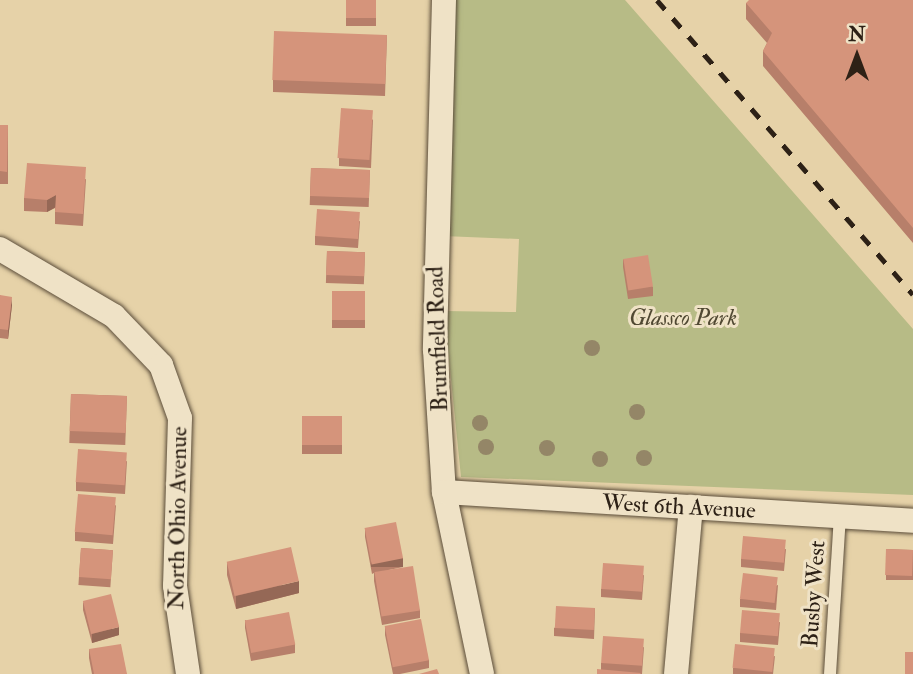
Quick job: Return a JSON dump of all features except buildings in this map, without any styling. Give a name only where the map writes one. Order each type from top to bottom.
[{"type":"street","name":"Brumfield Road","points":[[444,0],[435,262],[444,492],[482,674]]},
{"type":"street","name":"North Ohio Avenue","points":[[0,249],[114,316],[161,365],[180,418],[175,586],[188,674]]},
{"type":"street","name":"West 6th Avenue","points":[[444,492],[913,521]]},
{"type":"street","points":[[676,674],[691,508]]},
{"type":"lane","name":"Busby West","points":[[830,674],[840,516]]},
{"type":"green space","name":"Glassco Park","points":[[450,0],[625,0],[913,329],[913,495],[461,477],[444,311],[516,312],[519,239],[443,236]]},
{"type":"railway","points":[[657,0],[913,294]]}]
